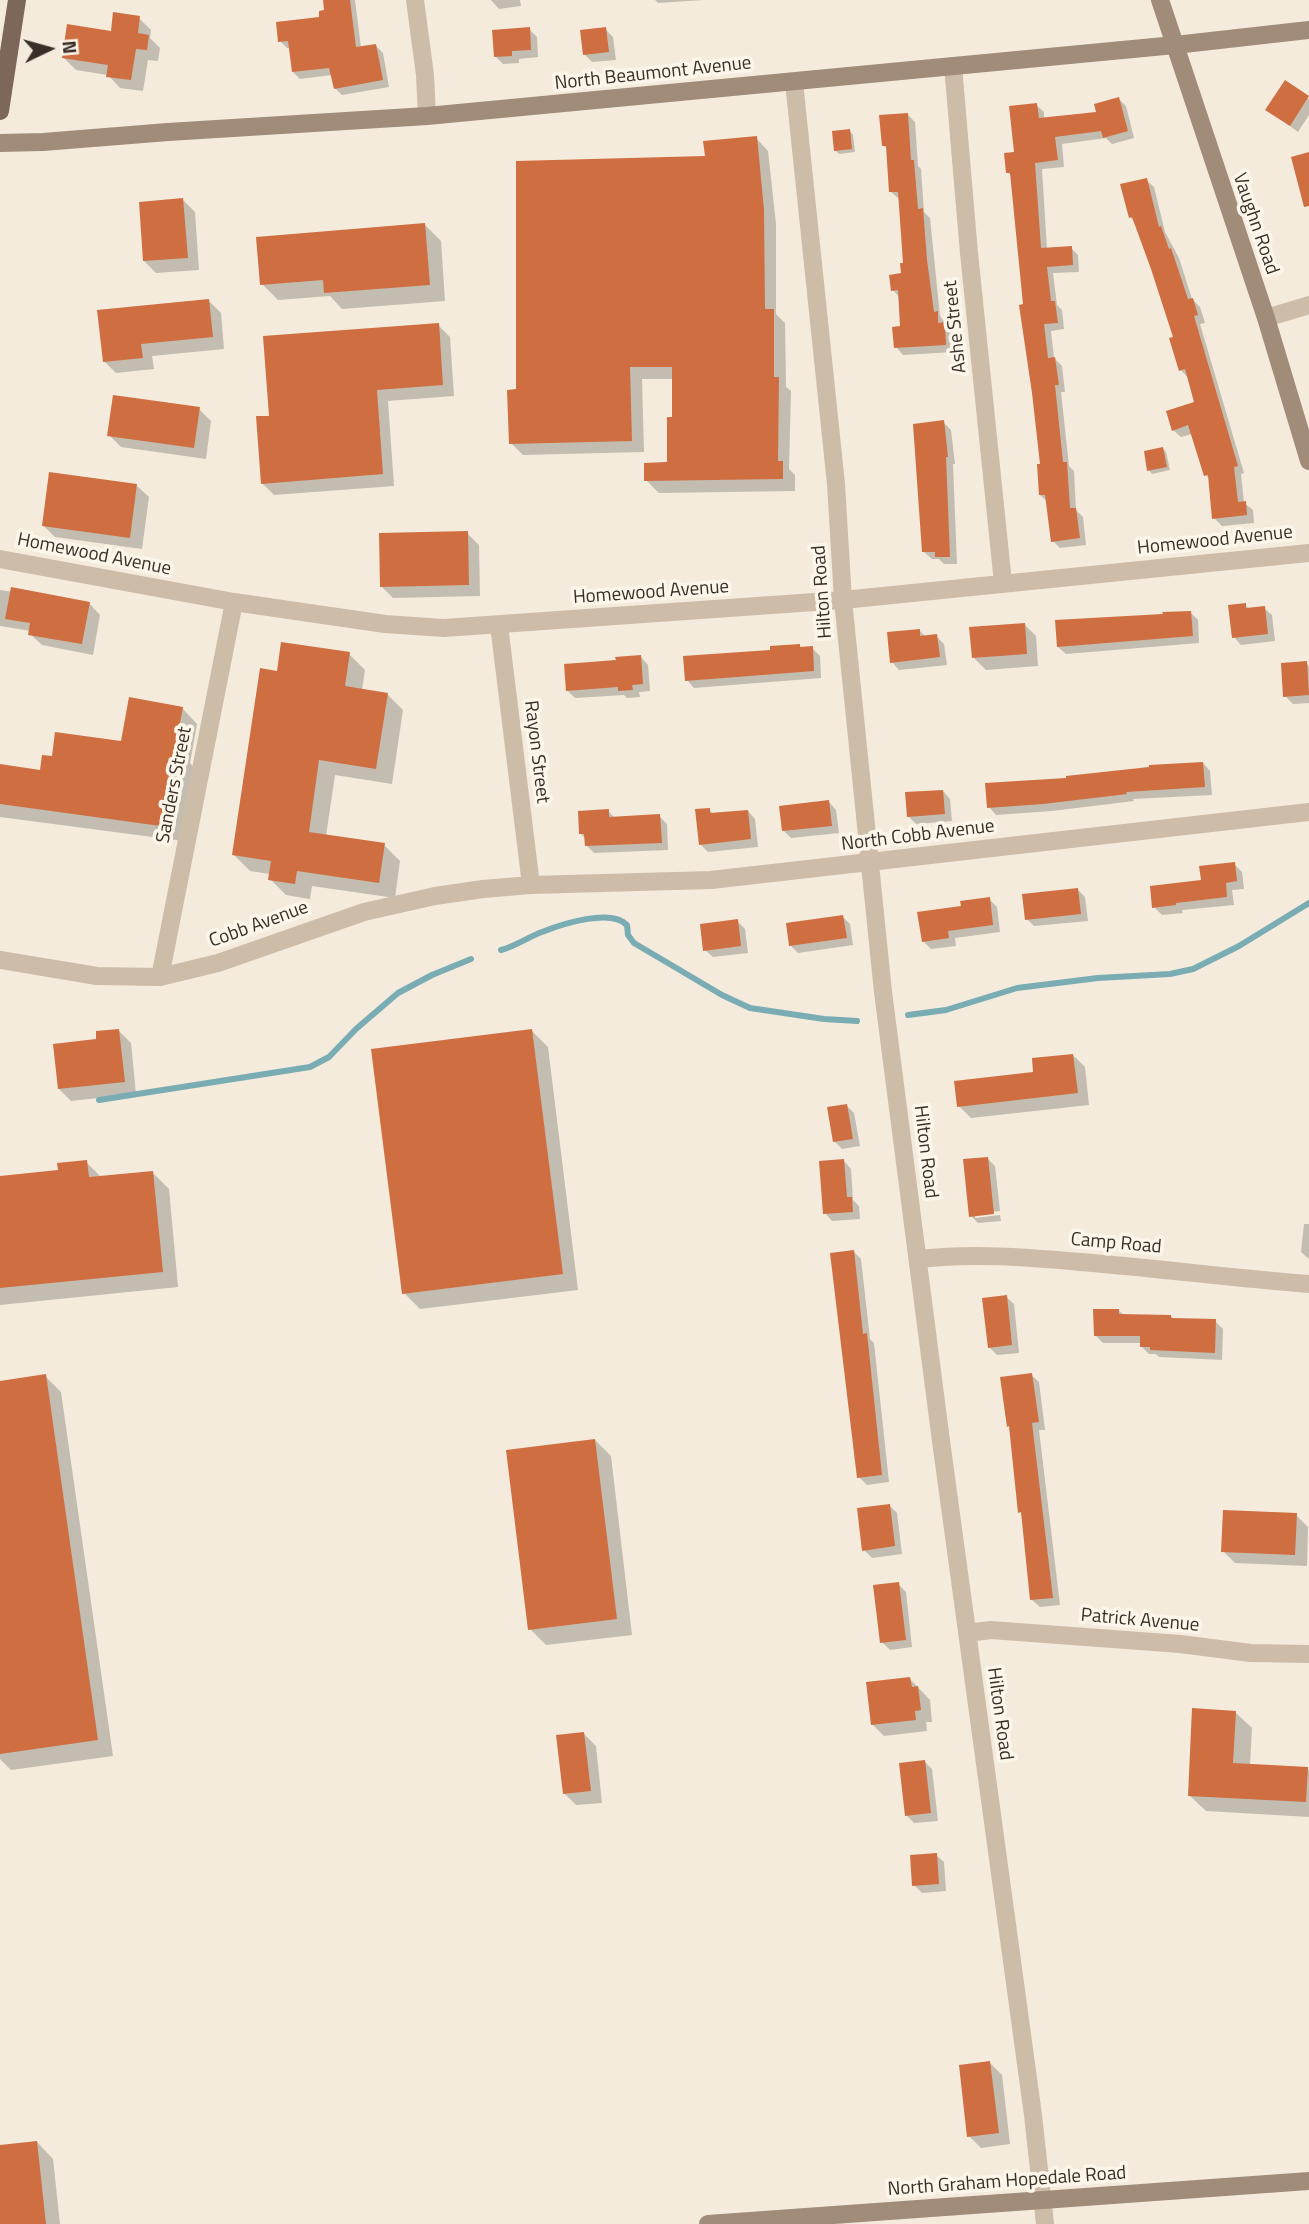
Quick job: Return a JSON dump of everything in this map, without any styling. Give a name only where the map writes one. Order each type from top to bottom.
[{"type":"main road","points":[[0,111],[17,0]]},
{"type":"street","points":[[415,0],[428,116]]},
{"type":"street","name":"Vaughn Road","points":[[1160,0],[1266,318],[1309,461]]},
{"type":"street","name":"North Beaumont Avenue","points":[[0,143],[428,116],[1309,30]]},
{"type":"street","name":"Ashe Street","points":[[953,66],[1003,583]]},
{"type":"street","name":"Hilton Road","points":[[794,82],[836,484],[843,600],[869,863],[1045,2224]]},
{"type":"street","points":[[1266,318],[1309,305]]},
{"type":"street","name":"Homewood Avenue","points":[[0,559],[234,602],[384,624],[444,628],[843,600],[1309,552]]},
{"type":"street","name":"Sanders Street","points":[[160,977],[234,602]]},
{"type":"street","name":"Rayon Street","points":[[499,625],[531,885]]},
{"type":"street","name":"North Cobb Avenue","points":[[531,885],[711,880],[1309,813]]},
{"type":"street","name":"Cobb Avenue","points":[[0,960],[97,976],[160,977],[218,964],[364,912],[435,896],[531,885]]},
{"type":"street","name":"Camp Road","points":[[919,1259],[957,1254],[1032,1258],[1309,1284]]},
{"type":"street","name":"Patrick Avenue","points":[[967,1633],[991,1630],[1180,1644],[1251,1653],[1309,1654]]},
{"type":"street","name":"North Graham Hopedale Road","points":[[708,2224],[1309,2181]]},
{"type":"building","points":[[323,0],[350,0],[356,47],[376,44],[383,80],[334,89],[329,68],[292,72],[288,41],[278,42],[276,22],[319,17],[319,11],[324,10]]},
{"type":"building","points":[[113,12],[140,16],[138,33],[149,35],[147,50],[136,49],[131,80],[106,77],[108,65],[62,58],[67,24],[111,31]]},
{"type":"building","points":[[530,27],[531,50],[512,51],[512,56],[494,57],[492,30]]},
{"type":"building","points":[[606,27],[609,52],[583,55],[580,30]]},
{"type":"building","points":[[1285,80],[1309,96],[1290,126],[1265,110]]},
{"type":"building","points":[[1119,97],[1128,131],[1103,138],[1101,131],[1055,137],[1058,160],[1035,163],[1041,248],[1072,246],[1073,265],[1047,267],[1051,301],[1055,301],[1058,323],[1044,324],[1048,358],[1055,357],[1059,385],[1055,385],[1063,462],[1067,462],[1070,508],[1076,508],[1080,538],[1051,542],[1045,495],[1039,495],[1037,464],[1040,464],[1019,305],[1023,304],[1010,173],[1006,173],[1004,153],[1014,152],[1009,106],[1037,103],[1039,118],[1096,112],[1094,104]]},
{"type":"building","points":[[908,113],[911,160],[914,160],[918,209],[923,208],[934,312],[938,311],[938,323],[945,322],[946,345],[894,348],[892,327],[900,326],[898,290],[891,291],[889,275],[901,273],[900,263],[903,263],[898,192],[889,192],[886,146],[882,146],[879,115]]},
{"type":"building","points":[[850,129],[852,149],[834,151],[832,131]]},
{"type":"building","points":[[757,136],[764,210],[765,309],[774,309],[774,377],[779,377],[778,461],[783,461],[783,479],[644,481],[644,463],[667,462],[667,417],[672,417],[672,367],[630,367],[632,441],[509,444],[507,390],[516,389],[516,161],[705,156],[703,141]]},
{"type":"building","points":[[1309,152],[1309,206],[1304,207],[1291,157]]},
{"type":"building","points":[[1147,178],[1159,227],[1161,226],[1169,249],[1171,248],[1188,299],[1193,298],[1198,315],[1194,316],[1238,466],[1234,467],[1238,502],[1246,501],[1247,515],[1212,519],[1208,475],[1204,476],[1188,425],[1172,431],[1166,411],[1194,402],[1185,369],[1179,371],[1169,338],[1173,337],[1132,217],[1129,218],[1120,184]]},
{"type":"building","points":[[183,198],[188,258],[143,261],[139,202]]},
{"type":"building","points":[[425,223],[430,285],[324,293],[323,280],[260,285],[256,237]]},
{"type":"building","points":[[209,299],[213,337],[141,344],[143,358],[103,362],[97,310]]},
{"type":"building","points":[[439,323],[443,385],[377,390],[383,474],[261,484],[256,416],[269,416],[263,336]]},
{"type":"building","points":[[113,395],[200,407],[194,448],[107,436]]},
{"type":"building","points":[[944,420],[948,457],[950,557],[935,557],[935,552],[922,552],[913,424]]},
{"type":"building","points":[[1163,447],[1167,467],[1147,471],[1144,451]]},
{"type":"building","points":[[49,472],[137,484],[130,538],[42,526]]},
{"type":"building","points":[[468,531],[469,585],[380,587],[379,533]]},
{"type":"building","points":[[11,587],[90,602],[82,644],[28,635],[30,623],[5,619]]},
{"type":"building","points":[[1246,603],[1246,608],[1265,606],[1268,634],[1232,638],[1228,605]]},
{"type":"building","points":[[1191,611],[1193,636],[1057,647],[1055,620]]},
{"type":"building","points":[[1025,623],[1027,654],[972,658],[969,627]]},
{"type":"building","points":[[920,629],[920,636],[937,634],[940,657],[890,663],[887,632]]},
{"type":"building","points":[[281,642],[350,652],[345,686],[388,693],[376,769],[319,760],[309,832],[385,843],[379,883],[297,871],[295,884],[268,880],[271,861],[232,855],[260,668],[277,671]]},
{"type":"building","points":[[800,644],[800,647],[813,646],[814,671],[685,681],[683,656],[770,650],[770,646]]},
{"type":"building","points":[[641,655],[643,684],[632,685],[633,690],[618,691],[618,687],[566,691],[564,664]]},
{"type":"building","points":[[1307,661],[1309,695],[1283,697],[1281,663]]},
{"type":"building","points":[[129,697],[183,707],[175,749],[178,749],[168,827],[0,804],[0,764],[40,770],[42,755],[52,756],[55,732],[121,741]]},
{"type":"building","points":[[1203,762],[1205,787],[1126,792],[1127,794],[1043,804],[987,808],[985,783],[1066,778],[1149,765]]},
{"type":"building","points":[[943,790],[945,814],[907,817],[905,792]]},
{"type":"building","points":[[829,800],[832,826],[782,831],[779,806]]},
{"type":"building","points":[[710,808],[710,813],[748,810],[751,839],[699,845],[695,809]]},
{"type":"building","points":[[609,809],[609,817],[660,814],[662,843],[585,846],[584,834],[579,834],[578,811]]},
{"type":"building","points":[[1235,862],[1237,881],[1226,883],[1227,897],[1152,908],[1150,886],[1201,880],[1199,866]]},
{"type":"building","points":[[1078,888],[1081,914],[1025,920],[1022,894]]},
{"type":"building","points":[[990,897],[993,925],[948,931],[949,938],[922,942],[917,912],[961,906],[960,901]]},
{"type":"building","points":[[843,915],[847,938],[789,946],[786,923]]},
{"type":"building","points":[[738,919],[741,946],[703,951],[700,924]]},
{"type":"building","points":[[119,1029],[125,1082],[58,1089],[53,1044],[96,1039],[96,1031]]},
{"type":"building","points":[[532,1029],[563,1274],[402,1294],[371,1049]]},
{"type":"building","points":[[1073,1054],[1078,1093],[957,1107],[954,1081],[1033,1072],[1032,1058]]},
{"type":"building","points":[[847,1104],[853,1139],[833,1142],[827,1107]]},
{"type":"building","points":[[988,1157],[994,1214],[969,1217],[963,1159]]},
{"type":"building","points":[[844,1159],[847,1197],[852,1197],[853,1212],[823,1214],[819,1161]]},
{"type":"building","points":[[87,1160],[89,1177],[153,1171],[163,1272],[0,1288],[0,1176],[58,1170],[57,1163]]},
{"type":"building","points":[[854,1250],[863,1334],[867,1333],[882,1475],[857,1478],[830,1253]]},
{"type":"building","points":[[1007,1295],[1012,1345],[988,1348],[982,1298]]},
{"type":"building","points":[[1093,1309],[1119,1309],[1119,1314],[1216,1319],[1215,1353],[1150,1350],[1150,1347],[1140,1347],[1140,1336],[1094,1336]]},
{"type":"building","points":[[1032,1373],[1039,1422],[1032,1423],[1053,1598],[1030,1600],[1021,1512],[1018,1513],[1009,1426],[1007,1427],[1000,1377]]},
{"type":"building","points":[[46,1374],[98,1740],[0,1754],[0,1381]]},
{"type":"building","points":[[595,1439],[617,1619],[528,1630],[506,1450]]},
{"type":"building","points":[[890,1504],[895,1546],[862,1551],[857,1508]]},
{"type":"building","points":[[1223,1510],[1297,1513],[1295,1555],[1221,1552]]},
{"type":"building","points":[[899,1582],[906,1640],[880,1643],[873,1585]]},
{"type":"building","points":[[910,1677],[912,1687],[918,1686],[921,1710],[915,1711],[916,1720],[871,1725],[866,1682]]},
{"type":"building","points":[[1192,1708],[1236,1711],[1233,1763],[1308,1767],[1306,1802],[1188,1796]]},
{"type":"building","points":[[584,1732],[591,1791],[563,1794],[556,1735]]},
{"type":"building","points":[[925,1760],[931,1813],[905,1816],[899,1763]]},
{"type":"building","points":[[937,1853],[939,1884],[912,1886],[910,1855]]},
{"type":"building","points":[[990,2061],[999,2133],[967,2137],[959,2065]]},
{"type":"building","points":[[37,2141],[46,2224],[0,2224],[0,2145]]},
{"type":"waterway","points":[[908,1015],[946,1010],[1017,988],[1098,978],[1170,974],[1193,969],[1239,946],[1309,903]]},
{"type":"waterway","points":[[501,950],[561,925],[586,919],[610,918],[627,925],[628,935],[634,943],[722,995],[750,1008],[857,1021]]},
{"type":"waterway","points":[[99,1100],[310,1067],[329,1057],[356,1029],[398,993],[471,959]]}]
